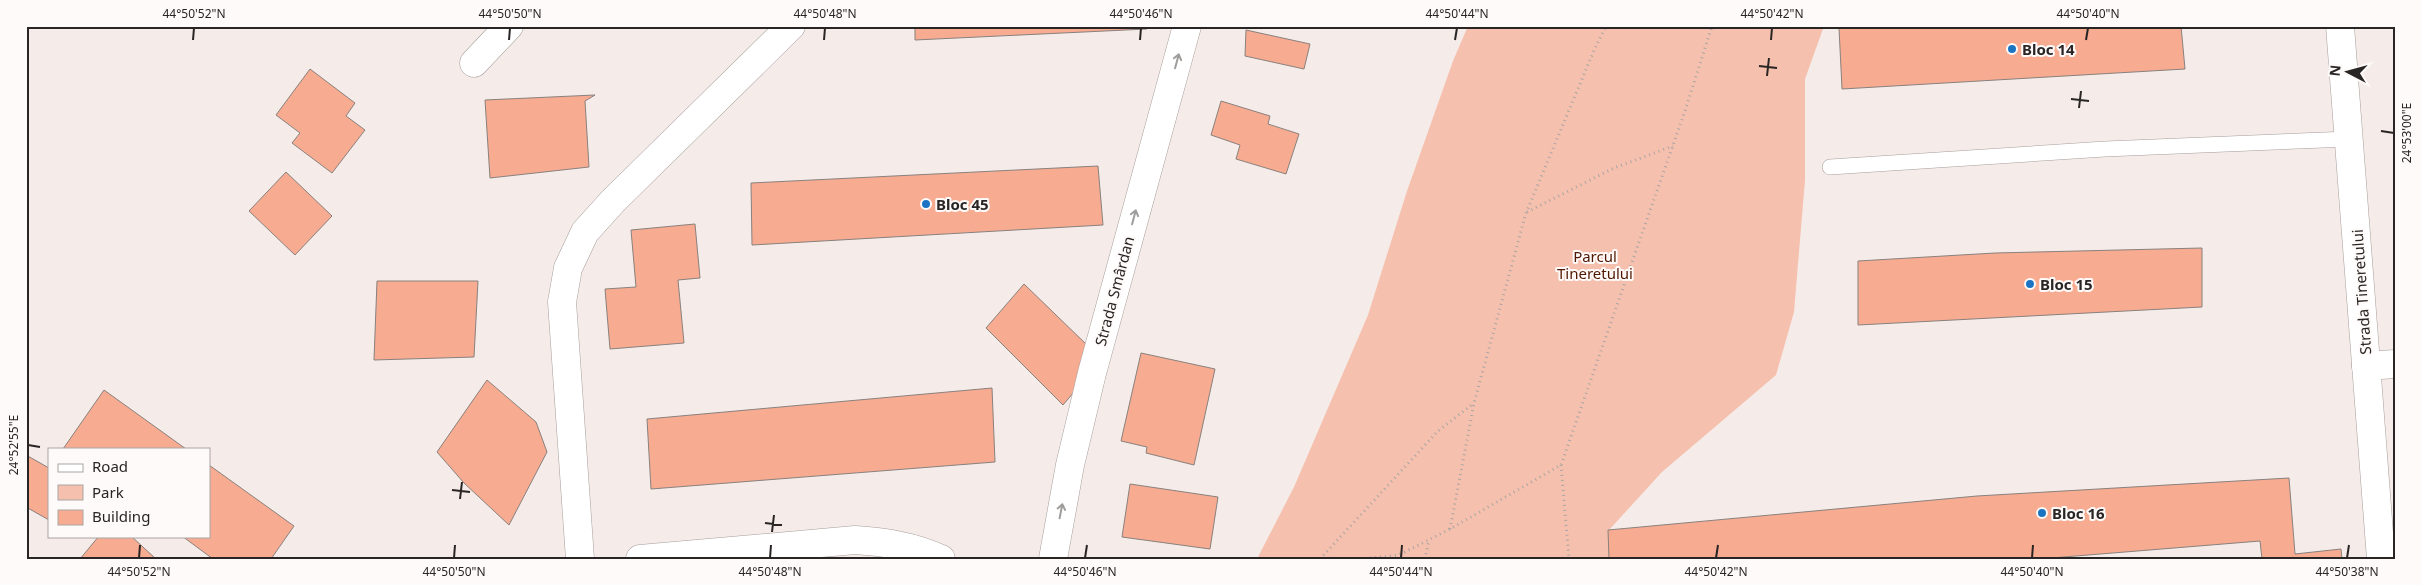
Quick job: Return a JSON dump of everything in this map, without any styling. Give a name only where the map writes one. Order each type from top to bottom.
[{"type":"street","points":[[474,63],[509,26]]},
{"type":"street","points":[[580,559],[562,302],[568,268],[585,232],[613,201],[791,26]]},
{"type":"street","name":"Strada Smârdan","points":[[1052,559],[1070,465],[1092,373],[1187,26]]},
{"type":"street","name":"Strada Tineretului","points":[[2340,26],[2381,559]]},
{"type":"street","points":[[2366,366],[2395,364]]},
{"type":"street","points":[[653,558],[855,540],[887,542],[923,550],[941,559]]},
{"type":"lane","points":[[1830,167],[2105,149],[2349,139]]},
{"type":"path","points":[[1450,530],[1474,403],[1526,213],[1606,26]]},
{"type":"path","points":[[1569,559],[1561,465],[1673,146],[1712,26]]},
{"type":"path","points":[[1526,213],[1614,168],[1673,146]]},
{"type":"path","points":[[1320,559],[1438,431],[1474,403]]},
{"type":"path","points":[[1360,559],[1399,555],[1450,530],[1561,465]]},
{"type":"path","points":[[1425,559],[1429,540]]},
{"type":"green space","name":"Parcul Tineretului","points":[[1468,26],[1824,26],[1805,79],[1805,180],[1794,312],[1776,375],[1662,472],[1609,530],[1609,559],[1257,559],[1294,487],[1368,315],[1407,191],[1453,61]]},
{"type":"building","points":[[915,26],[1147,26],[1147,29],[915,40]]},
{"type":"building","name":"Bloc 14","points":[[1871,26],[2181,26],[2185,69],[1842,89],[1839,28]]},
{"type":"building","points":[[1246,30],[1310,44],[1304,69],[1245,56]]},
{"type":"building","points":[[310,69],[355,103],[346,116],[365,130],[332,173],[292,143],[300,133],[276,115]]},
{"type":"building","points":[[595,95],[585,101],[589,167],[490,178],[485,100]]},
{"type":"building","points":[[1221,101],[1270,116],[1268,124],[1299,134],[1286,174],[1236,159],[1240,145],[1211,135]]},
{"type":"building","name":"Bloc 45","points":[[1098,166],[1103,225],[752,245],[751,183]]},
{"type":"building","points":[[286,172],[332,216],[295,255],[249,211]]},
{"type":"building","points":[[695,224],[700,278],[678,280],[684,343],[610,349],[605,289],[636,287],[631,230]]},
{"type":"building","name":"Bloc 15","points":[[2202,248],[2202,307],[1858,325],[1858,261],[1995,253]]},
{"type":"building","points":[[377,281],[478,281],[474,357],[374,360]]},
{"type":"building","points":[[1024,284],[1087,345],[1079,386],[1063,405],[986,328]]},
{"type":"building","points":[[1141,353],[1215,369],[1194,465],[1146,453],[1147,447],[1121,441]]},
{"type":"building","points":[[487,380],[536,422],[547,452],[509,525],[464,483],[437,452]]},
{"type":"building","points":[[992,388],[995,462],[651,489],[647,419]]},
{"type":"building","points":[[104,390],[185,448],[64,448]]},
{"type":"building","points":[[26,455],[48,467],[48,519],[26,507]]},
{"type":"building","points":[[210,466],[294,526],[271,559],[213,559],[185,538],[210,538]]},
{"type":"building","name":"Bloc 16","points":[[2289,478],[2295,554],[2341,549],[2342,559],[2262,559],[2260,541],[2039,559],[1609,559],[1608,530],[1977,496]]},
{"type":"building","points":[[1130,484],[1218,497],[1210,549],[1122,537]]},
{"type":"building","points":[[97,538],[133,538],[156,559],[80,559]]},
{"type":"place","name":"Bloc 14","points":[[2012,49]]},
{"type":"place","name":"Bloc 45","points":[[926,204]]},
{"type":"place","name":"Bloc 15","points":[[2030,284]]},
{"type":"place","name":"Bloc 16","points":[[2042,513]]}]
